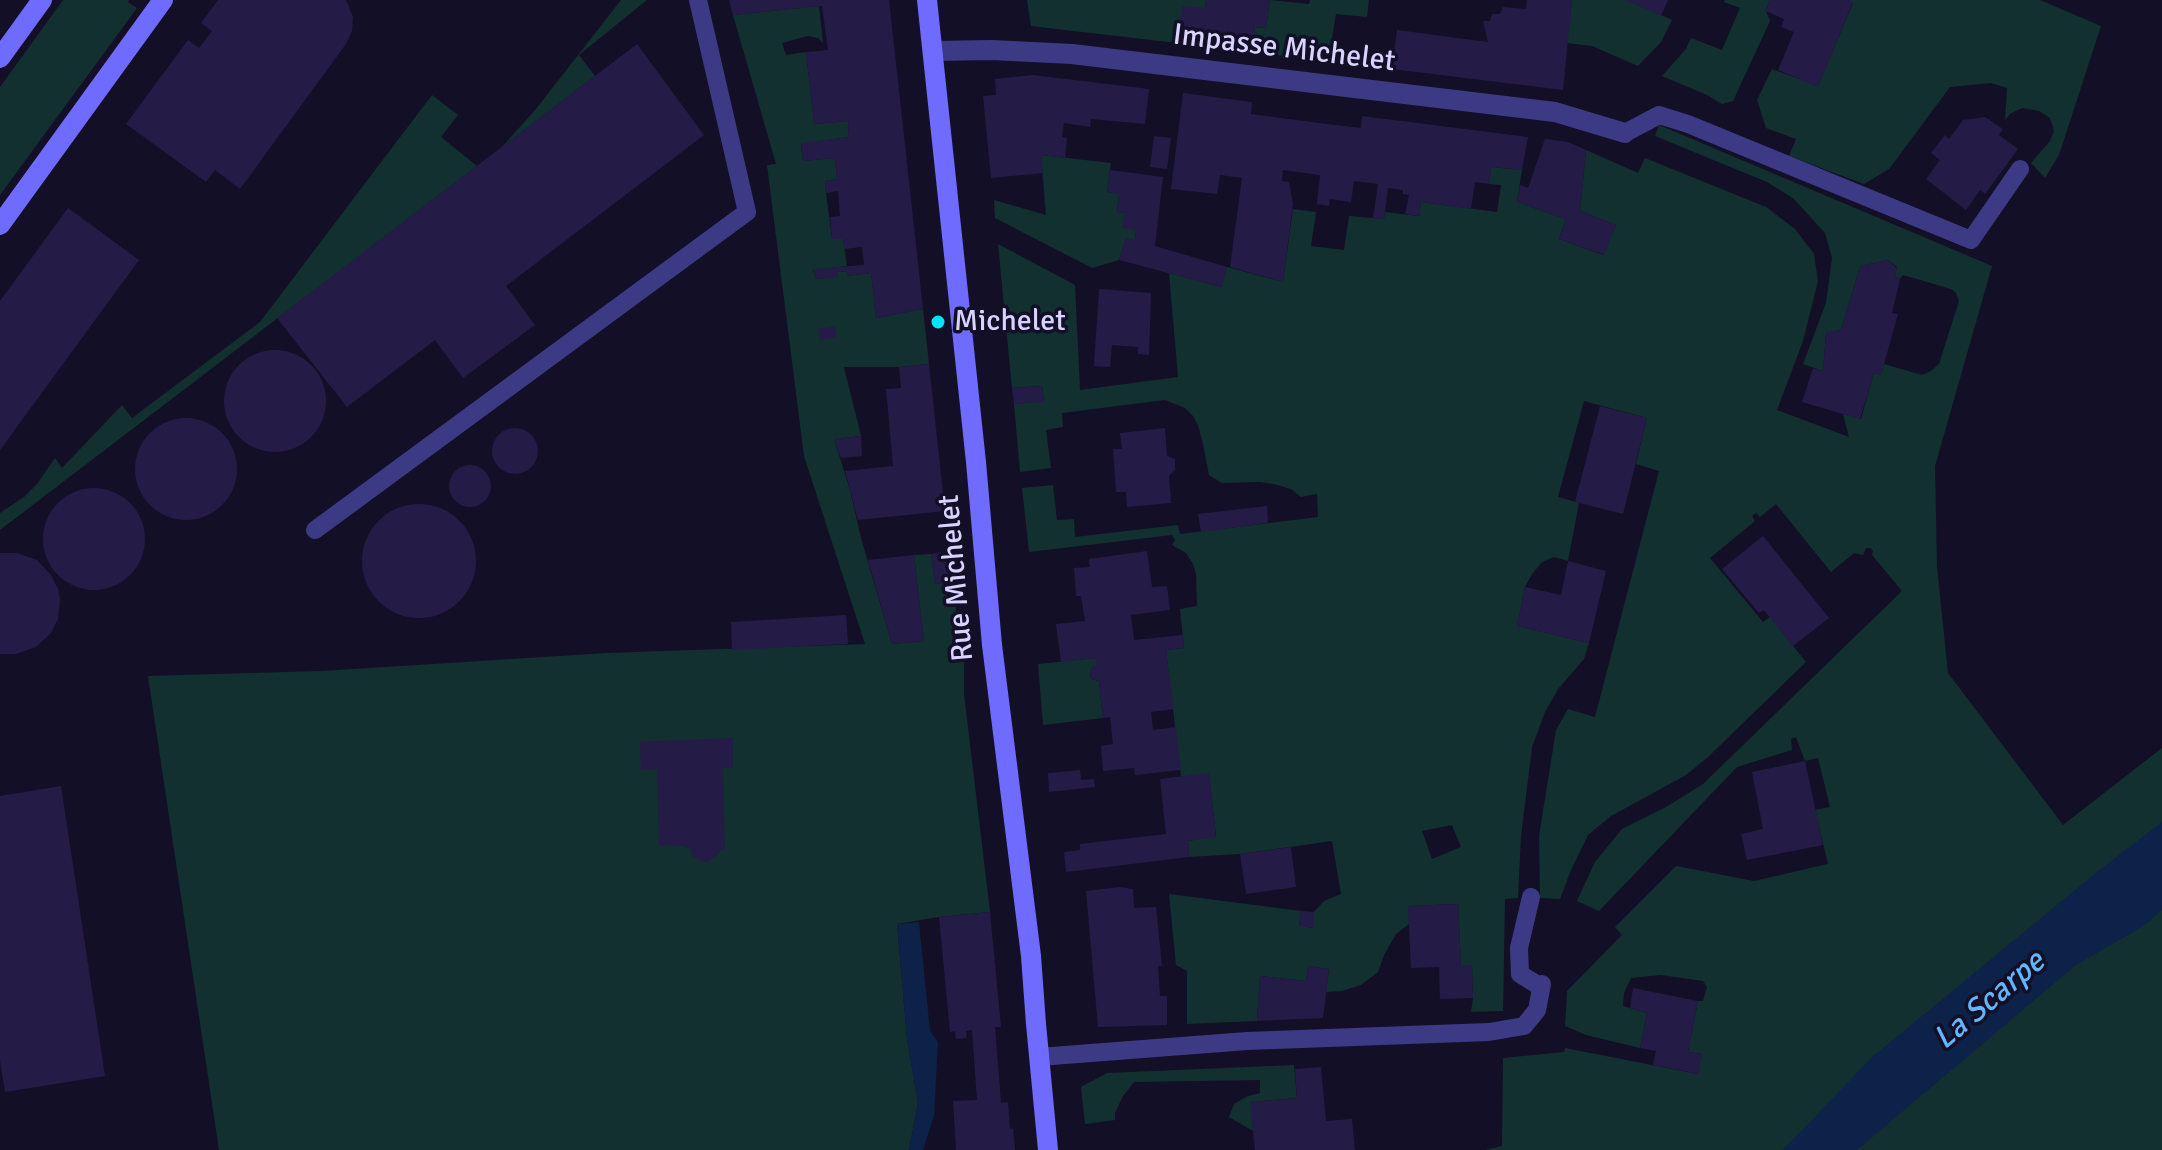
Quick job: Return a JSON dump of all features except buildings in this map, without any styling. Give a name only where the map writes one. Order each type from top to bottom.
[{"type":"main road","points":[[0,58],[42,0]]},
{"type":"main road","points":[[0,225],[163,0]]},
{"type":"main road","name":"Rue Michelet","points":[[927,0],[976,462],[992,645],[1031,956],[1048,1150]]},
{"type":"street","name":"Impasse Michelet","points":[[933,51],[992,50],[1119,59],[1555,112],[1625,133]]},
{"type":"lane","points":[[315,530],[747,212],[698,0]]},
{"type":"lane","points":[[1625,133],[1659,115],[1688,124],[1971,240],[2020,169]]},
{"type":"lane","points":[[1039,1057],[1247,1041],[1489,1032],[1524,1026],[1537,1010],[1541,986],[1520,974],[1519,948],[1531,897]]},
{"type":"green space","points":[[63,0],[129,0],[137,8],[0,195],[0,87]]},
{"type":"green space","points":[[621,0],[647,0],[579,55],[595,76],[502,147],[536,109]]},
{"type":"green space","points":[[1027,0],[1206,0],[1205,8],[1177,43],[1031,26]]},
{"type":"green space","points":[[1270,0],[1309,4],[1310,0],[1369,0],[1367,17],[1336,14],[1328,61],[1251,52],[1255,27],[1266,28]]},
{"type":"green space","points":[[1572,0],[1627,0],[1672,20],[1661,42],[1638,66],[1592,46],[1567,43]]},
{"type":"green space","points":[[1725,0],[1770,0],[1766,11],[1770,21],[1733,101],[1722,104],[1662,76],[1686,49],[1691,38],[1722,50],[1740,8]]},
{"type":"green space","points":[[1848,0],[2040,0],[2101,26],[2059,155],[2045,178],[2031,163],[2050,141],[2054,131],[2050,118],[2039,111],[2022,108],[2005,120],[2007,88],[1991,83],[1950,87],[1889,169],[1864,184],[1789,156],[1796,139],[1766,128],[1757,100],[1772,69],[1818,86],[1853,3]]},
{"type":"green space","points":[[819,6],[823,43],[818,38],[808,36],[782,43],[786,55],[806,52],[814,124],[848,121],[849,137],[801,144],[803,161],[835,158],[837,179],[825,181],[826,193],[832,239],[843,239],[847,266],[813,270],[816,279],[838,276],[837,272],[847,271],[847,276],[871,273],[876,318],[923,309],[929,364],[844,367],[861,436],[834,439],[892,644],[924,641],[914,555],[931,554],[935,584],[953,582],[959,637],[964,637],[964,694],[990,912],[897,924],[907,1038],[918,1103],[909,1150],[219,1150],[148,676],[321,671],[607,653],[865,644],[804,456],[767,165],[776,164],[733,15]]},
{"type":"green space","points":[[432,95],[458,115],[441,137],[477,166],[0,530],[0,513],[37,484],[55,458],[62,468],[122,405],[132,418],[260,322]]},
{"type":"green space","points":[[1659,125],[1992,266],[1935,466],[1937,567],[1948,673],[2063,825],[2162,748],[2162,1150],[1485,1150],[1502,1146],[1503,1058],[1564,1052],[1565,1048],[1698,1074],[1702,1054],[1688,1052],[1698,1001],[1703,1001],[1707,987],[1703,981],[1661,975],[1631,978],[1624,993],[1623,1006],[1647,1013],[1640,1048],[1586,1035],[1565,1026],[1567,991],[1622,935],[1615,927],[1676,866],[1754,881],[1828,864],[1815,810],[1830,807],[1818,758],[1805,761],[1796,737],[1791,739],[1792,750],[1737,767],[1599,911],[1577,901],[1595,862],[1622,829],[1703,784],[1902,591],[1872,555],[1870,548],[1866,548],[1863,555],[1854,553],[1831,572],[1776,504],[1760,517],[1756,513],[1752,516],[1755,521],[1710,558],[1763,622],[1770,617],[1806,662],[1686,775],[1611,816],[1588,835],[1560,899],[1540,898],[1539,836],[1556,730],[1568,709],[1595,717],[1659,471],[1636,464],[1647,418],[1584,401],[1558,497],[1579,503],[1568,561],[1554,557],[1542,562],[1532,574],[1525,587],[1517,626],[1589,643],[1584,659],[1558,689],[1545,712],[1532,747],[1521,836],[1518,898],[1505,899],[1503,1011],[1471,1012],[1472,966],[1461,965],[1458,904],[1409,906],[1409,924],[1396,934],[1378,972],[1361,985],[1326,992],[1329,969],[1308,966],[1306,981],[1260,976],[1257,1021],[1187,1024],[1187,971],[1176,965],[1169,894],[1301,911],[1299,925],[1312,928],[1314,912],[1324,901],[1341,894],[1332,841],[1240,854],[1189,857],[1188,841],[1216,836],[1209,774],[1181,777],[1166,650],[1184,648],[1180,609],[1197,606],[1193,564],[1186,553],[1172,545],[1175,540],[1172,535],[1029,552],[1022,488],[1053,485],[1057,520],[1074,519],[1075,537],[1178,525],[1180,534],[1318,517],[1317,494],[1301,497],[1291,489],[1274,484],[1222,483],[1209,475],[1198,425],[1193,416],[1185,408],[1165,400],[1062,413],[1063,427],[1046,430],[1051,468],[1020,472],[1014,404],[1044,401],[1042,386],[1012,388],[998,244],[1075,285],[1080,390],[1178,377],[1169,273],[1221,287],[1227,267],[1283,282],[1293,209],[1316,212],[1311,246],[1344,250],[1349,216],[1384,219],[1385,212],[1419,216],[1421,202],[1497,212],[1501,185],[1489,184],[1491,167],[1522,170],[1517,202],[1566,219],[1559,239],[1603,255],[1616,225],[1580,211],[1586,150],[1638,173],[1645,158],[1766,207],[1795,229],[1814,254],[1818,281],[1803,341],[1777,410],[1849,437],[1843,414],[1861,419],[1874,373],[1881,375],[1884,364],[1922,375],[1939,364],[1959,301],[1956,293],[1903,275],[1900,279],[1895,277],[1897,267],[1888,260],[1860,266],[1841,330],[1826,333],[1823,371],[1803,364],[1826,303],[1832,258],[1825,233],[1794,199],[1767,182],[1655,136]],"holes":[[[1452,825],[1461,847],[1432,859],[1422,831]]]},
{"type":"green space","points":[[1041,155],[1111,163],[1107,192],[1119,194],[1117,212],[1124,213],[1136,230],[1135,240],[1126,238],[1119,260],[1092,268],[995,218],[994,200],[1046,215]]},
{"type":"green space","points":[[1096,658],[1096,666],[1090,672],[1091,679],[1099,681],[1103,718],[1043,725],[1038,664]]},
{"type":"green space","points":[[1294,1065],[1297,1098],[1251,1102],[1253,1131],[1229,1117],[1234,1104],[1260,1093],[1260,1080],[1134,1082],[1123,1096],[1115,1120],[1085,1124],[1081,1087],[1107,1073]]},
{"type":"water","name":"La Scarpe","points":[[2162,822],[2162,910],[2142,927],[2076,965],[1857,1150],[1783,1150],[1871,1058]]},
{"type":"water","points":[[919,922],[930,1031],[938,1042],[934,1116],[923,1150],[909,1150],[918,1103],[907,1038],[897,924]]},
{"type":"place","name":"Michelet","points":[[938,322]]}]
